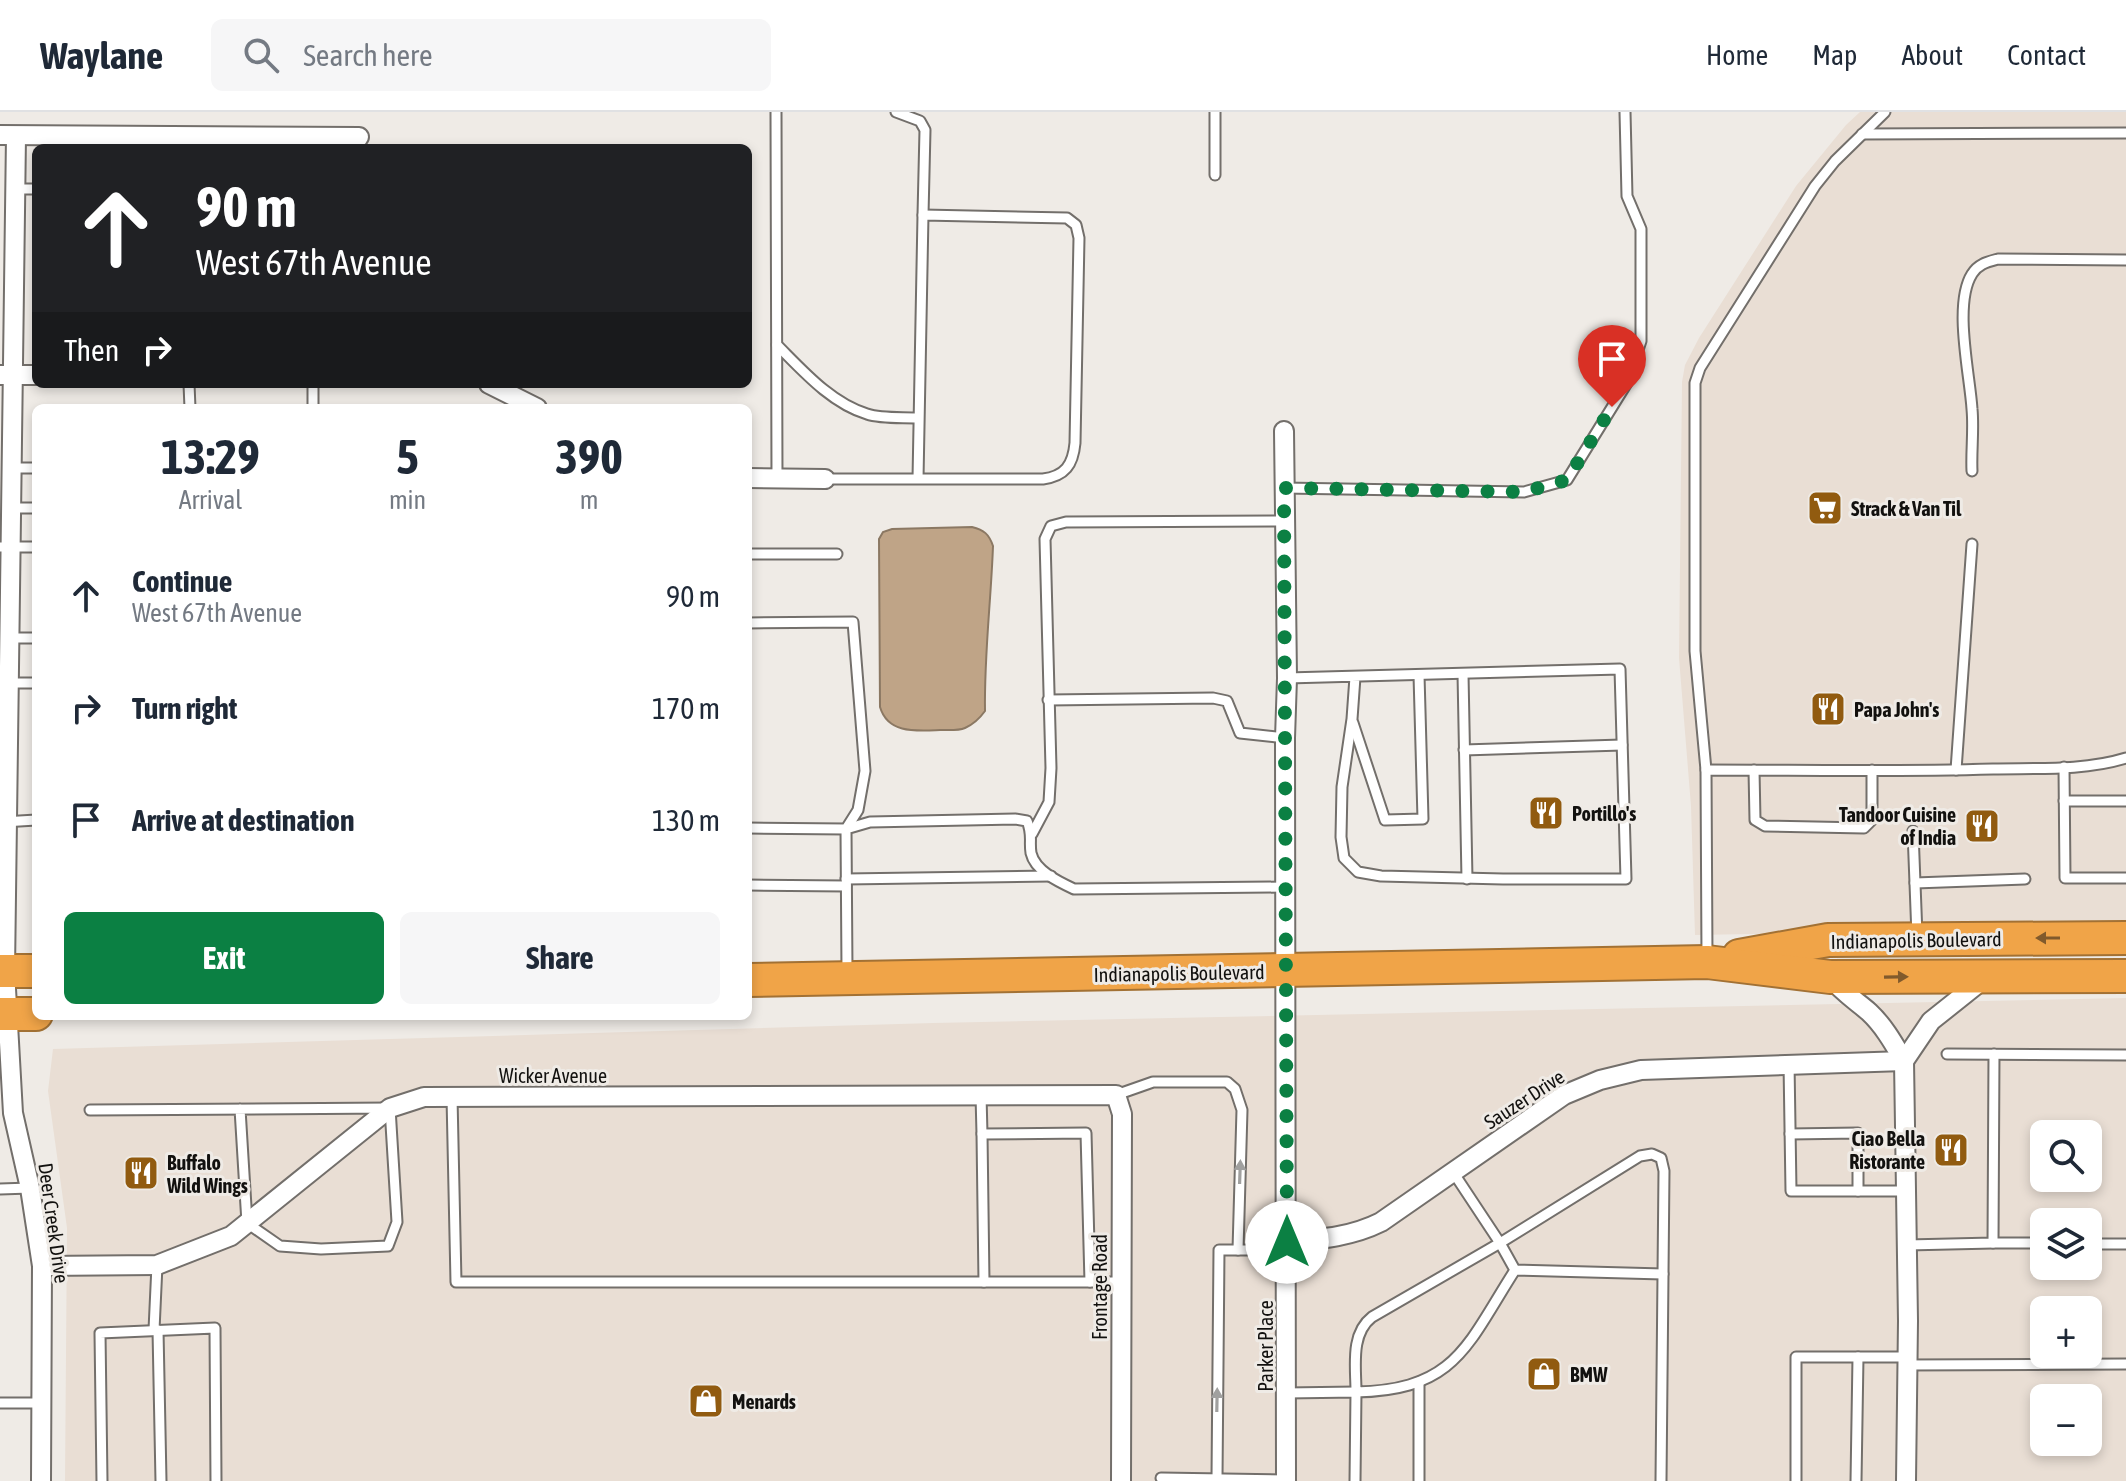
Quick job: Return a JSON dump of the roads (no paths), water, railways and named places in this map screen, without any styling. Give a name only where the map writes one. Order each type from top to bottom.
[{"type":"highway","name":"Indianapolis Boulevard","points":[[1707,962],[1828,940],[2126,938]]},
{"type":"highway","name":"Indianapolis Boulevard","points":[[752,980],[1707,962],[1830,977],[2126,976]]},
{"type":"street","points":[[8,135],[96,142],[359,137]]},
{"type":"street","name":"Deer Creek Drive","points":[[8,135],[16,189],[7,375],[12,508],[6,547],[10,638],[4,822],[14,971],[13,1113],[30,1188],[42,1266],[41,1481]]},
{"type":"street","points":[[7,375],[32,375]]},
{"type":"street","points":[[497,388],[529,404]]},
{"type":"street","name":"Parker Place","points":[[1284,431],[1287,678],[1286,1480]]},
{"type":"street","points":[[752,478],[825,479]]},
{"type":"street","points":[[1904,1061],[1931,1021],[1987,976]]},
{"type":"street","points":[[1830,977],[1843,994],[1870,1013],[1890,1037],[1904,1061],[1906,1481]]},
{"type":"street","name":"Sauzer Drive","points":[[1287,1246],[1361,1231],[1403,1208],[1564,1095],[1600,1080],[1641,1070],[1904,1061]]},
{"type":"street","name":"Wicker Avenue","points":[[42,1266],[157,1265],[231,1236],[390,1108],[424,1097],[1116,1095]]},
{"type":"street","name":"Frontage Road","points":[[1116,1095],[1122,1114],[1121,1481]]},
{"type":"lane","points":[[776,112],[777,479]]},
{"type":"lane","points":[[896,112],[920,121],[925,130],[918,479]]},
{"type":"lane","points":[[1215,112],[1215,175]]},
{"type":"lane","points":[[1284,488],[1524,492],[1567,480],[1627,383],[1641,341],[1641,229],[1627,196],[1625,112]]},
{"type":"lane","points":[[1707,962],[1706,770],[1695,651],[1695,383],[1700,368],[1815,186],[1885,112]]},
{"type":"lane","points":[[1862,134],[2126,133]]},
{"type":"lane","points":[[16,189],[32,189]]},
{"type":"lane","points":[[825,479],[1055,477],[1068,469],[1074,458],[1079,238],[1076,225],[1067,218],[1055,217],[923,215]]},
{"type":"lane","points":[[1972,471],[1972,409],[1964,335],[1964,305],[1970,275],[1981,264],[1998,259],[2126,260]]},
{"type":"lane","points":[[777,345],[819,386],[849,406],[870,415],[918,418]]},
{"type":"lane","points":[[12,468],[32,468]]},
{"type":"lane","points":[[12,508],[32,508]]},
{"type":"lane","points":[[1032,834],[1049,802],[1051,768],[1045,539],[1051,526],[1066,522],[1285,521]]},
{"type":"lane","points":[[1956,770],[1972,544]]},
{"type":"lane","points":[[6,547],[32,547]]},
{"type":"lane","points":[[752,554],[837,554]]},
{"type":"lane","points":[[752,623],[853,622],[865,771],[858,810],[846,829],[847,978]]},
{"type":"lane","points":[[10,638],[32,638]]},
{"type":"lane","points":[[1287,678],[1620,669],[1626,879],[1467,879],[1381,876],[1358,872],[1344,858],[1341,837],[1342,787],[1355,677]]},
{"type":"lane","points":[[1463,674],[1467,879]]},
{"type":"lane","points":[[1352,719],[1385,820],[1423,819],[1419,675]]},
{"type":"lane","points":[[9,683],[32,683]]},
{"type":"lane","points":[[1048,700],[1213,698],[1227,701],[1240,733],[1285,738]]},
{"type":"lane","points":[[1464,750],[1622,745]]},
{"type":"lane","points":[[1706,770],[2064,767],[2105,765],[2126,758]]},
{"type":"lane","points":[[2064,767],[2065,878],[2126,878]]},
{"type":"lane","points":[[1754,770],[1755,820],[1765,826],[1864,828],[1872,820],[1872,770]]},
{"type":"lane","points":[[2064,801],[2126,801]]},
{"type":"lane","points":[[752,828],[846,829],[870,822],[1015,819],[1027,821],[1032,834],[1031,854],[1051,876],[1074,889],[1285,887]]},
{"type":"lane","points":[[4,822],[32,820]]},
{"type":"lane","points":[[1913,831],[1917,939]]},
{"type":"lane","points":[[752,885],[1051,876]]},
{"type":"lane","points":[[1915,883],[2025,879]]},
{"type":"lane","points":[[1947,1054],[2126,1055]]},
{"type":"lane","points":[[1993,1243],[1994,1054]]},
{"type":"lane","points":[[1789,1063],[1791,1191],[1906,1191]]},
{"type":"lane","points":[[1116,1095],[1153,1082],[1210,1080],[1227,1082],[1235,1089],[1242,1110],[1238,1250]]},
{"type":"lane","points":[[981,1095],[984,1282]]},
{"type":"lane","points":[[452,1097],[456,1282],[1121,1282]]},
{"type":"lane","points":[[90,1110],[240,1109],[390,1108],[397,1222],[388,1246],[321,1249],[280,1246],[247,1223],[240,1109]]},
{"type":"lane","points":[[982,1134],[1086,1133],[1090,1282]]},
{"type":"lane","points":[[1790,1134],[1858,1133],[1858,1191]]},
{"type":"lane","points":[[1355,1481],[1357,1336],[1362,1324],[1640,1156],[1652,1154],[1661,1158],[1664,1171],[1661,1481]]},
{"type":"lane","points":[[1453,1172],[1515,1270]]},
{"type":"lane","points":[[0,1189],[30,1188]]},
{"type":"lane","points":[[1907,1245],[2030,1243]]},
{"type":"lane","points":[[2102,1244],[2126,1244]]},
{"type":"lane","points":[[1217,1478],[1219,1250],[1287,1246]]},
{"type":"lane","points":[[157,1265],[161,1481]]},
{"type":"lane","points":[[1515,1270],[1663,1274]]},
{"type":"lane","points":[[1286,1393],[1382,1392],[1419,1382],[1448,1367],[1461,1355],[1515,1270]]},
{"type":"lane","points":[[102,1481],[100,1333],[215,1328],[216,1481]]},
{"type":"lane","points":[[1796,1481],[1796,1357],[2126,1364]]},
{"type":"lane","points":[[1856,1481],[1858,1357]]},
{"type":"lane","points":[[1419,1382],[1419,1481]]},
{"type":"lane","points":[[0,1403],[43,1403]]},
{"type":"lane","points":[[1161,1478],[1286,1480]]},
{"type":"place","name":"Strack & Van Til","points":[[1825,508]]},
{"type":"place","name":"Papa John's","points":[[1828,709]]},
{"type":"place","name":"Portillo's","points":[[1546,813]]},
{"type":"place","name":"Tandoor Cuisine of India","points":[[1982,826]]},
{"type":"place","name":"Ciao Bella Ristorante","points":[[1951,1150]]},
{"type":"place","name":"Buffalo Wild Wings","points":[[141,1173]]},
{"type":"place","name":"BMW","points":[[1544,1374]]},
{"type":"place","name":"Menards","points":[[706,1401]]}]
